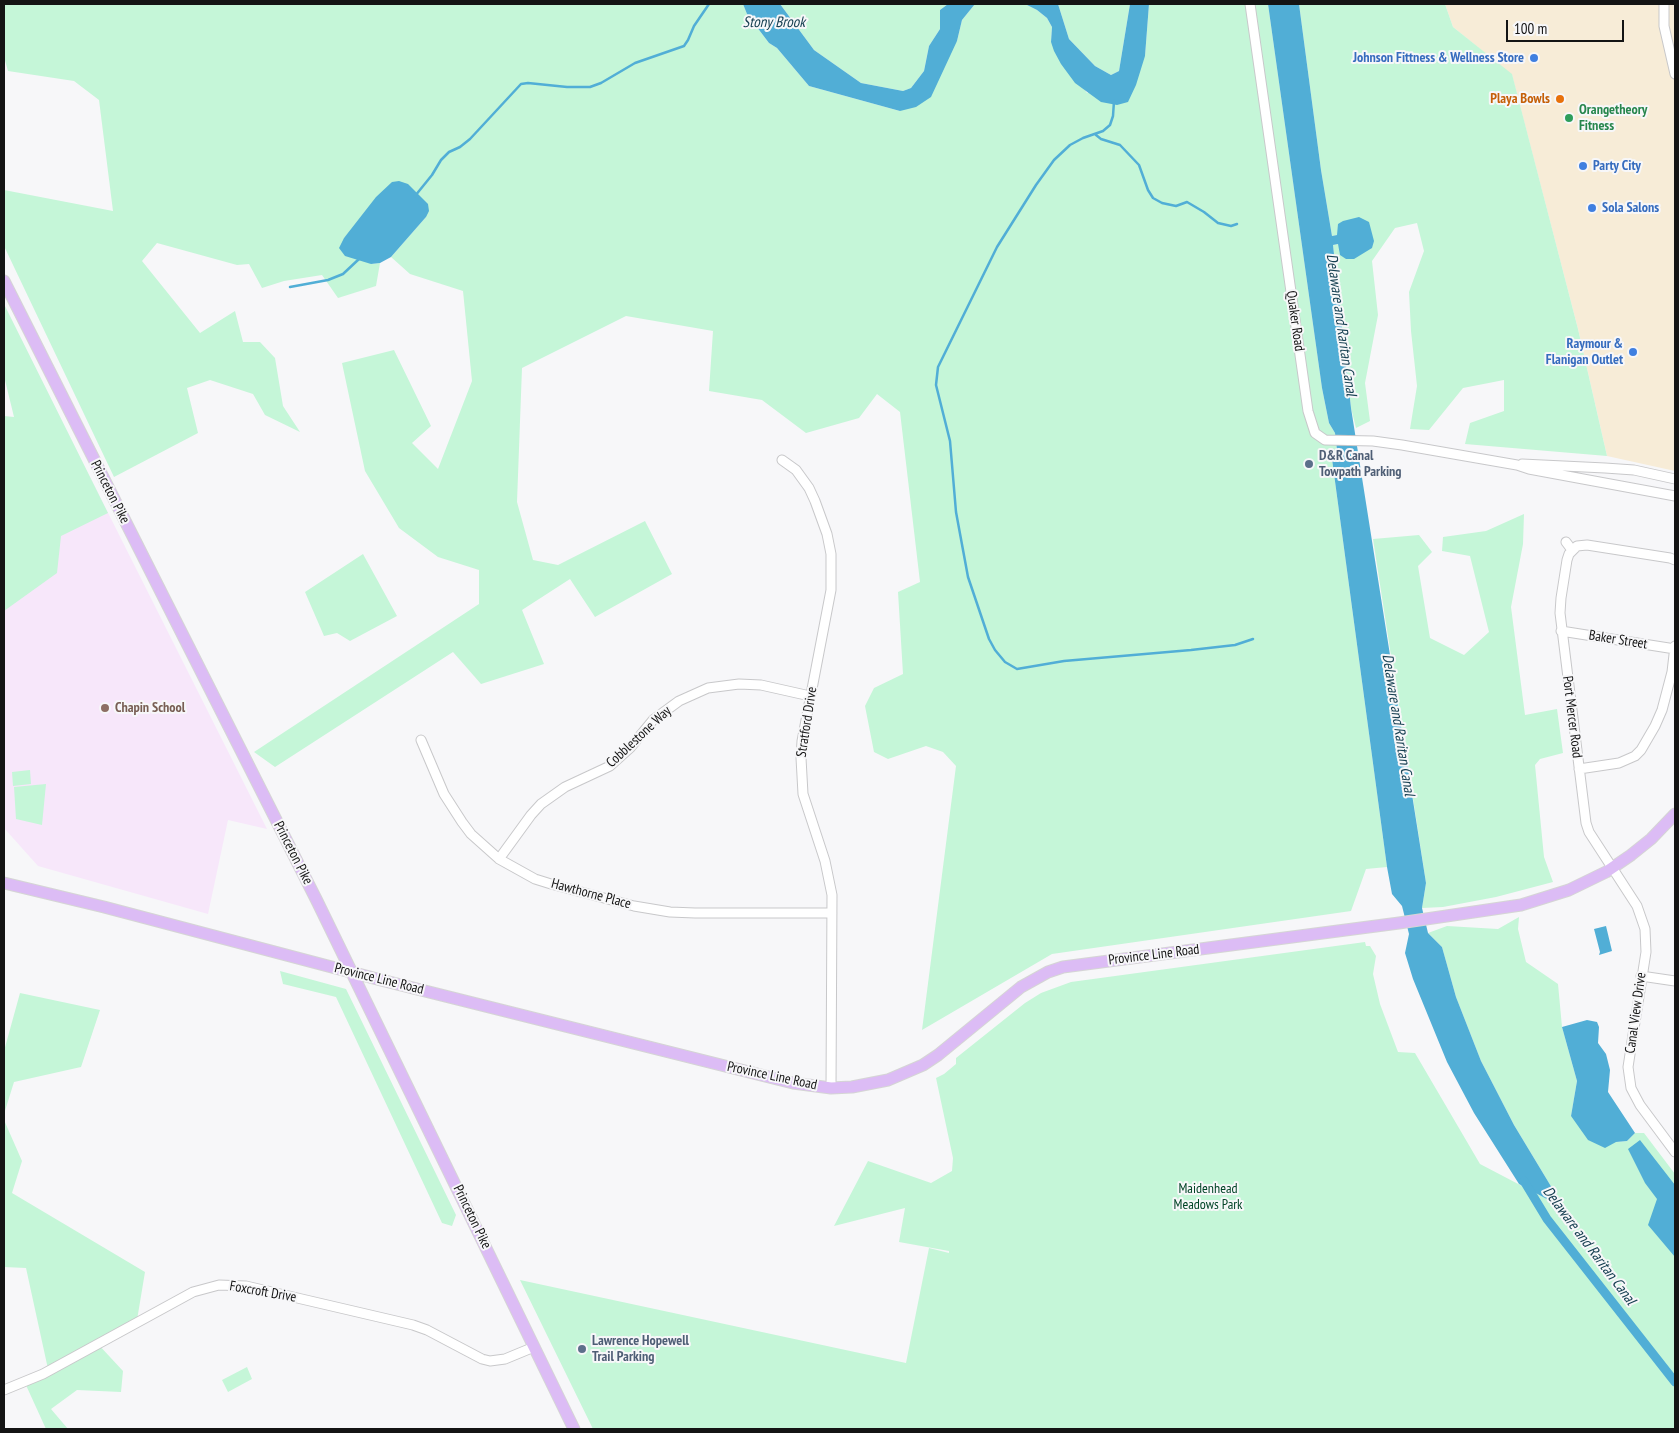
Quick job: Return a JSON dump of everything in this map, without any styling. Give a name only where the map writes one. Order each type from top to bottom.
[{"type":"main road","name":"Princeton Pike","points":[[4,281],[352,973],[574,1429]]},
{"type":"main road","name":"Province Line Road","points":[[4,883],[352,973],[793,1082],[831,1088],[870,1084],[897,1077],[922,1065],[938,1055],[1021,987],[1048,972],[1063,967],[1399,924],[1501,909],[1546,899],[1614,867],[1651,839],[1675,814]]},
{"type":"street","name":"Quaker Road","points":[[1250,4],[1308,411],[1315,433],[1332,441],[1358,440],[1402,445],[1675,496]]},
{"type":"street","points":[[1664,4],[1664,26],[1675,74]]},
{"type":"street","name":"Stratford Drive","points":[[782,460],[796,470],[816,501],[827,534],[831,554],[831,590],[802,741],[801,776],[808,811],[829,876],[832,895],[831,1088]]},
{"type":"street","name":"Quaker Road","points":[[1517,465],[1528,463],[1634,470],[1675,479]]},
{"type":"street","points":[[1566,542],[1572,550],[1577,546],[1587,545],[1675,560]]},
{"type":"street","name":"Port Mercer Road","points":[[1572,550],[1566,560],[1561,598],[1561,630],[1586,823],[1589,832],[1614,867]]},
{"type":"street","name":"Baker Street","points":[[1561,630],[1675,647]]},
{"type":"street","points":[[1579,769],[1619,763],[1635,756],[1640,750],[1662,710],[1670,681],[1675,647]]},
{"type":"street","name":"Cobblestone Way","points":[[499,859],[541,804],[565,787],[610,766],[626,752],[653,720],[678,701],[708,688],[739,684],[761,685],[810,696]]},
{"type":"street","name":"Hawthorne Place","points":[[421,740],[444,794],[462,822],[484,847],[499,859],[521,872],[551,884],[649,908],[692,913],[832,913]]},
{"type":"street","name":"Canal View Drive","points":[[1614,867],[1637,906],[1644,923],[1646,941],[1628,1077],[1635,1098],[1675,1152]]},
{"type":"street","points":[[1641,976],[1675,981]]},
{"type":"street","name":"Foxcroft Drive","points":[[4,1390],[43,1374],[193,1292],[219,1285],[246,1286],[412,1325],[427,1330],[482,1360],[490,1362],[505,1360],[534,1347]]},
{"type":"shaded area","points":[[1445,4],[1675,4],[1675,471],[1607,456],[1578,329],[1512,75],[1453,27]]},
{"type":"shaded area","name":"Chapin School","points":[[90,477],[267,829],[228,820],[208,914],[38,866],[4,828],[4,597]]},
{"type":"green space","points":[[4,4],[743,4],[747,14],[769,43],[777,48],[809,86],[900,111],[957,41],[962,20],[975,4],[1025,4],[1037,10],[1047,18],[1052,27],[1051,42],[1087,93],[1145,56],[1149,4],[1268,4],[1322,388],[1329,423],[1335,433],[1337,450],[1332,459],[1387,867],[1366,869],[1351,911],[1052,954],[922,1030],[956,766],[943,752],[926,746],[888,759],[874,752],[865,706],[874,688],[903,674],[898,592],[920,582],[900,412],[877,394],[859,418],[806,433],[762,400],[709,391],[713,331],[626,316],[522,368],[517,502],[533,560],[558,565],[645,521],[672,574],[595,617],[570,579],[522,610],[544,664],[481,684],[453,652],[275,767],[254,752],[479,604],[479,570],[438,557],[399,528],[365,471],[342,363],[394,350],[431,426],[412,443],[438,469],[472,381],[463,291],[410,274],[391,257],[426,217],[349,233],[344,238],[371,264],[380,263],[376,286],[338,298],[322,275],[284,281],[262,288],[249,264],[237,265],[157,243],[142,261],[200,333],[235,311],[243,342],[260,342],[275,358],[283,406],[300,432],[265,415],[253,394],[210,380],[187,388],[198,433],[114,477],[4,246],[4,190],[113,211],[99,100],[74,81],[8,71],[4,57]]},
{"type":"green space","points":[[780,4],[948,4],[940,10],[940,29],[929,46],[924,71],[911,88],[903,91],[861,83],[814,50]]},
{"type":"green space","points":[[1058,4],[1130,4],[1119,71],[1111,75],[1095,66],[1069,39]]},
{"type":"green space","points":[[1299,4],[1445,4],[1453,27],[1512,74],[1578,329],[1607,456],[1465,444],[1470,423],[1504,411],[1504,380],[1463,388],[1429,430],[1410,429],[1417,386],[1409,292],[1424,251],[1417,223],[1395,228],[1372,261],[1378,315],[1365,383],[1370,421],[1356,428],[1351,408],[1333,245],[1338,244],[1346,259],[1337,235],[1332,236],[1321,170]]},
{"type":"green space","points":[[4,304],[108,513],[61,536],[57,573],[4,611],[4,416],[14,417],[4,376]]},
{"type":"green space","points":[[1524,514],[1523,544],[1511,607],[1525,715],[1557,709],[1563,753],[1540,759],[1535,765],[1544,857],[1553,882],[1496,897],[1443,907],[1422,908],[1426,883],[1373,539],[1419,535],[1432,552],[1418,566],[1430,638],[1464,655],[1489,632],[1470,556],[1442,551],[1443,537],[1486,531]]},
{"type":"green space","points":[[363,554],[397,616],[350,641],[337,633],[324,636],[305,592]]},
{"type":"green space","points":[[30,770],[31,784],[13,786],[12,772]]},
{"type":"green space","points":[[46,784],[42,825],[16,819],[14,787]]},
{"type":"green space","name":"Maidenhead Meadows Park","points":[[1519,917],[1518,929],[1526,962],[1558,984],[1562,1027],[1577,1081],[1571,1116],[1616,1142],[1627,1141],[1635,1133],[1644,1133],[1675,1174],[1675,1429],[593,1429],[520,1280],[906,1363],[929,1248],[949,1253],[949,1251],[899,1242],[905,1208],[834,1226],[868,1161],[931,1183],[952,1171],[953,1158],[936,1078],[956,1064],[956,1058],[1025,1003],[1041,993],[1071,982],[1365,942],[1366,946],[1370,946],[1376,956],[1373,974],[1380,1004],[1398,1052],[1415,1053],[1480,1164],[1566,1209],[1514,1125],[1481,1061],[1456,997],[1442,947],[1428,933],[1447,926],[1498,929]]},
{"type":"green space","points":[[280,971],[346,989],[456,1215],[452,1226],[442,1223],[336,997],[283,984]]},
{"type":"green space","points":[[20,993],[100,1010],[81,1067],[14,1082],[4,1114],[4,1051]]},
{"type":"green space","points":[[4,1120],[22,1161],[12,1193],[145,1272],[137,1320],[97,1343],[123,1371],[121,1392],[77,1390],[51,1409],[68,1429],[46,1429],[25,1383],[48,1369],[26,1268],[4,1267]]},
{"type":"green space","points":[[247,1367],[252,1379],[228,1392],[222,1380]]},
{"type":"water","name":"Stony Brook","points":[[743,4],[780,4],[814,50],[861,83],[903,91],[911,88],[924,71],[929,46],[940,29],[940,10],[948,4],[975,4],[962,20],[957,41],[931,97],[916,107],[900,111],[809,86],[777,48],[769,43],[747,14]]},
{"type":"water","points":[[1025,4],[1058,4],[1069,39],[1095,66],[1111,75],[1119,71],[1130,4],[1149,4],[1145,56],[1136,85],[1128,102],[1117,105],[1101,102],[1075,83],[1054,51],[1051,42],[1052,27],[1047,18]]},
{"type":"water","points":[[1268,4],[1299,4],[1321,170],[1332,236],[1337,235],[1338,224],[1359,217],[1369,222],[1374,241],[1372,248],[1354,259],[1346,259],[1340,255],[1338,244],[1333,245],[1351,408],[1426,883],[1422,908],[1428,933],[1442,947],[1456,997],[1481,1061],[1514,1125],[1567,1210],[1519,1184],[1474,1113],[1447,1062],[1413,979],[1405,953],[1409,934],[1402,906],[1392,894],[1387,867],[1332,459],[1337,450],[1335,433],[1329,423],[1322,388]]},
{"type":"water","points":[[399,181],[408,184],[428,204],[429,211],[426,217],[391,257],[380,263],[371,264],[345,256],[339,248],[344,238],[376,197],[392,182]]},
{"type":"water","points":[[1606,926],[1612,951],[1599,955],[1600,952],[1594,929]]},
{"type":"water","points":[[1587,1020],[1597,1022],[1599,1027],[1598,1043],[1606,1054],[1610,1070],[1608,1092],[1635,1133],[1627,1141],[1616,1142],[1605,1148],[1588,1140],[1571,1116],[1577,1081],[1562,1027]]},
{"type":"water","points":[[1640,1140],[1675,1185],[1675,1257],[1648,1225],[1657,1199],[1645,1183],[1628,1149]]},
{"type":"waterway","points":[[415,196],[441,160],[449,152],[460,147],[470,139],[521,84],[590,87],[601,83],[635,63],[684,46],[694,26],[709,4]]},
{"type":"waterway","points":[[1114,101],[1110,125],[1103,131],[1070,145],[1054,160],[1036,185],[997,247],[938,367],[936,385],[950,441],[956,512],[968,577],[989,639],[1005,662],[1017,669],[1064,661],[1235,645],[1253,639]]},
{"type":"waterway","points":[[1096,135],[1101,139],[1120,145],[1139,165],[1153,198],[1162,203],[1176,206],[1187,202],[1218,223],[1231,226],[1237,224]]},
{"type":"waterway","points":[[290,287],[328,280],[343,274],[359,259]]},
{"type":"waterway","name":"Delaware and Raritan Canal","points":[[1524,1181],[1547,1219],[1675,1382]]},
{"type":"place","name":"Johnson Fittness & Wellness Store","points":[[1534,58]]},
{"type":"place","name":"Playa Bowls","points":[[1560,99]]},
{"type":"place","name":"Orangetheory Fitness","points":[[1569,118]]},
{"type":"place","name":"Party City","points":[[1583,166]]},
{"type":"place","name":"Sola Salons","points":[[1592,208]]},
{"type":"place","name":"Raymour & Flanigan Outlet","points":[[1633,352]]},
{"type":"place","name":"D&R Canal Towpath Parking","points":[[1309,464]]},
{"type":"place","name":"Chapin School","points":[[105,708]]},
{"type":"place","name":"Lawrence Hopewell Trail Parking","points":[[582,1349]]}]
